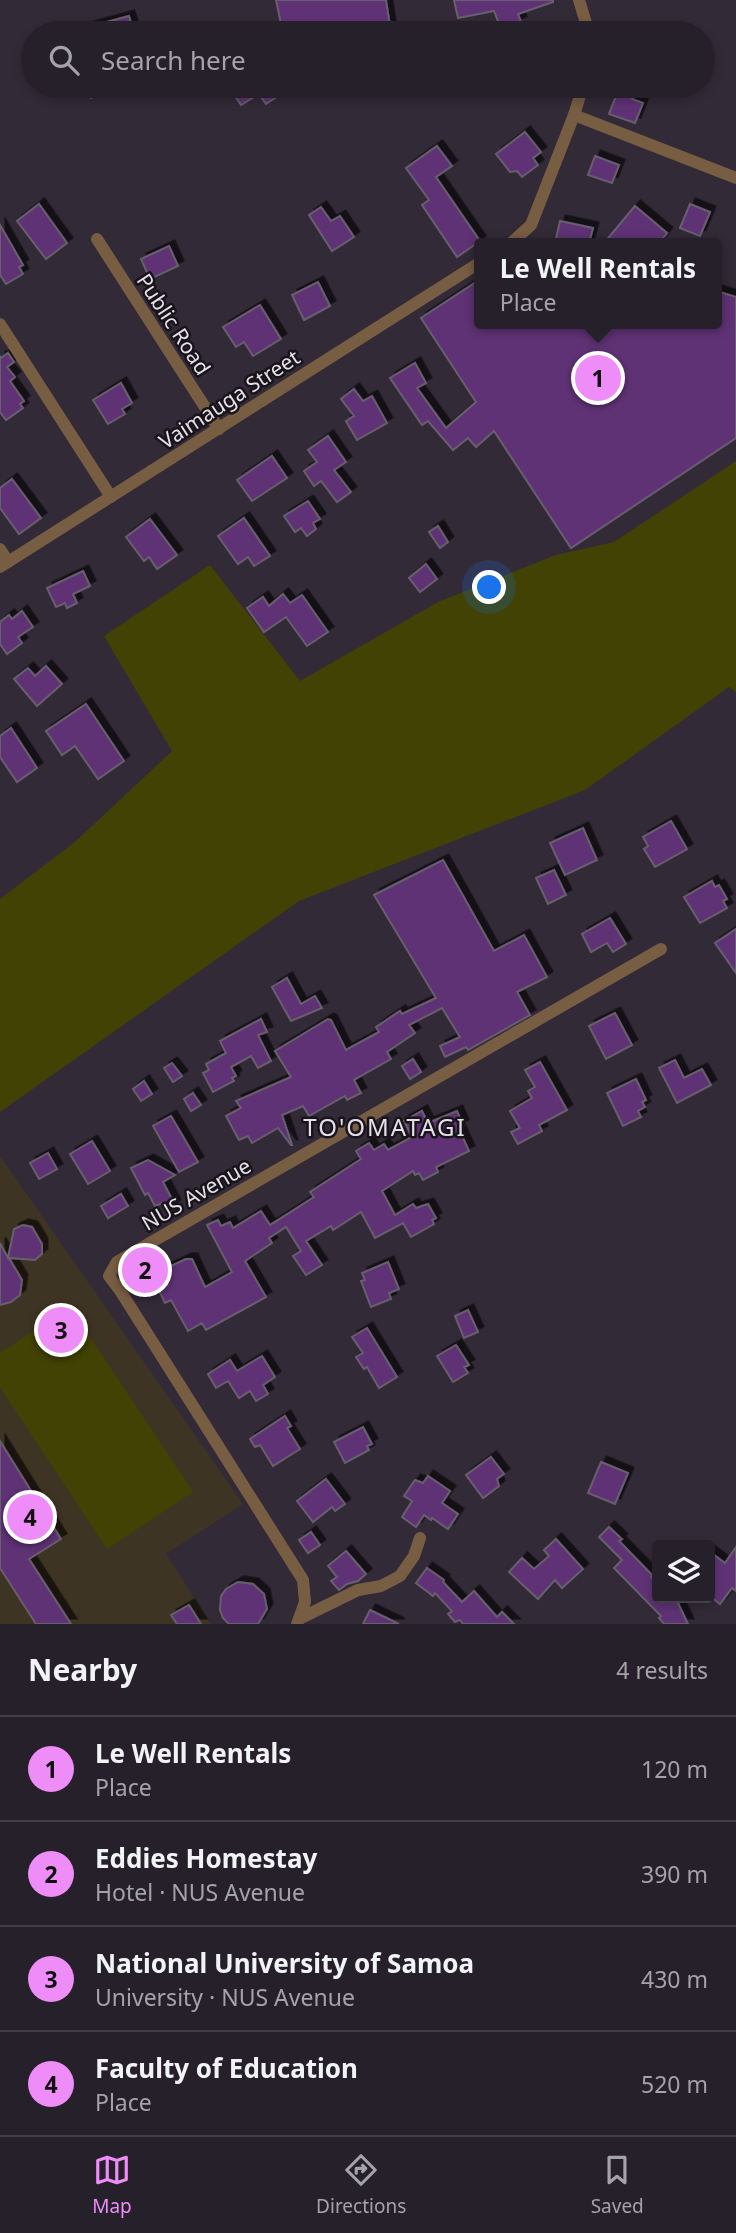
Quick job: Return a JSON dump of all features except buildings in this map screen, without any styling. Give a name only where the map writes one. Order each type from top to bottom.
[{"type":"street","points":[[579,0],[585,21]]},
{"type":"street","points":[[517,238],[531,225],[579,98]]},
{"type":"street","points":[[574,115],[736,178]]},
{"type":"street","name":"Public Road","points":[[97,239],[219,429]]},
{"type":"street","name":"Vaimauga Street","points":[[4,564],[474,266]]},
{"type":"street","points":[[0,324],[111,497]]},
{"type":"street","points":[[0,549],[4,564]]},
{"type":"street","name":"NUS Avenue","points":[[298,1622],[305,1602],[303,1580],[109,1276],[117,1262],[661,949]]},
{"type":"street","points":[[298,1622],[358,1590],[381,1586],[400,1576],[414,1556],[420,1538]]},
{"type":"shaded area","points":[[736,461],[736,692],[729,687],[585,790],[299,901],[0,1112],[0,899],[75,842],[172,751],[104,636],[210,565],[300,681],[438,602],[556,555],[614,542]]},
{"type":"shaded area","points":[[0,1156],[243,1504],[166,1554],[211,1624],[0,1624]]},
{"type":"shaded area","points":[[70,1307],[193,1492],[107,1549],[0,1387],[0,1353]]},
{"type":"place","name":"Le Well Rentals","points":[[598,378]]},
{"type":"place","name":"Eddies Homestay","points":[[145,1270]]},
{"type":"place","name":"National University of Samoa","points":[[61,1330]]},
{"type":"place","name":"Faculty of Education","points":[[30,1517]]},
{"type":"district","name":"TO'OMATAGI","points":[[385,1126]]}]
